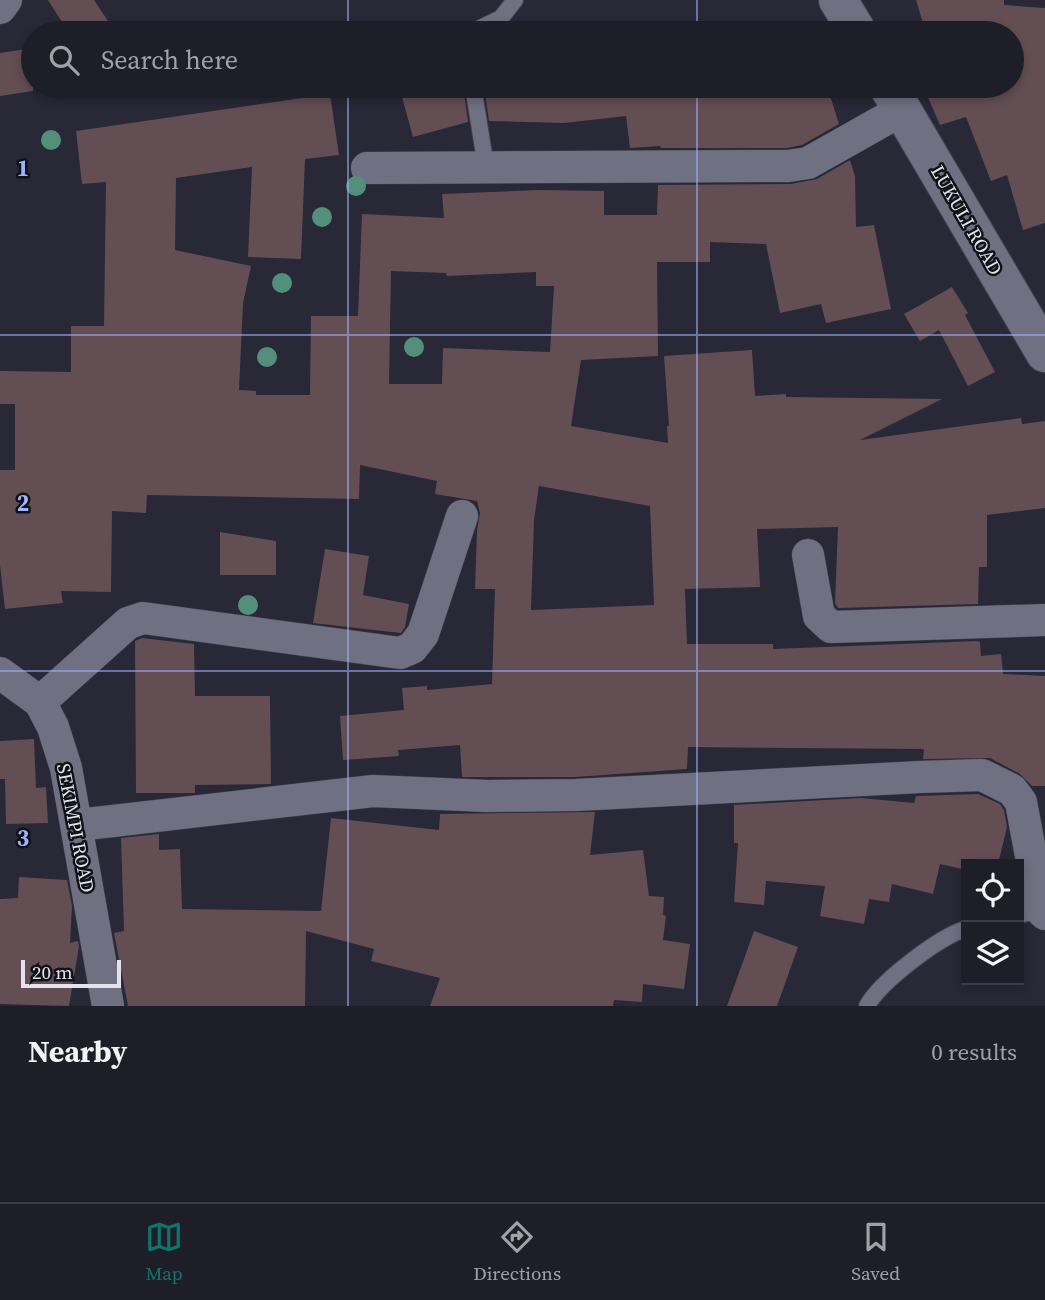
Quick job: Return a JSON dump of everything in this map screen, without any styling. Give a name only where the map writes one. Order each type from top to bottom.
[{"type":"street","points":[[0,8],[6,0]]},
{"type":"street","points":[[838,0],[851,21]]},
{"type":"street","points":[[367,168],[788,166],[808,163],[895,98]]},
{"type":"street","name":"LUKULI ROAD","points":[[895,98],[1045,353]]},
{"type":"street","points":[[40,702],[128,623],[143,618],[400,653],[412,648],[423,634],[462,516]]},
{"type":"street","points":[[808,555],[819,617],[831,627],[1045,620]]},
{"type":"street","name":"SEKIMPI ROAD","points":[[0,673],[40,702],[53,727],[66,768],[78,825],[108,1006]]},
{"type":"street","points":[[78,825],[373,790],[487,796],[576,795],[919,776],[982,775],[1012,790],[1021,802],[1035,913]]},
{"type":"lane","points":[[495,21],[501,18],[515,0]]},
{"type":"lane","points":[[475,98],[486,167]]},
{"type":"lane","points":[[867,1006],[905,966],[961,931]]},
{"type":"building","points":[[48,0],[94,0],[108,21],[61,21]]},
{"type":"building","points":[[916,0],[1004,0],[1004,5],[1045,8],[1045,223],[1023,230],[1007,175],[991,181],[966,117],[940,125],[928,98],[1024,98],[1024,21],[922,21]]},
{"type":"building","points":[[21,50],[21,93],[0,96],[0,53]]},
{"type":"building","points":[[303,98],[331,98],[339,155],[305,159],[301,259],[248,257],[252,167],[176,178],[175,250],[251,266],[243,303],[239,390],[256,391],[256,395],[310,395],[311,316],[358,316],[362,214],[444,218],[442,194],[538,190],[604,191],[604,215],[657,215],[658,185],[791,184],[817,179],[850,160],[855,176],[856,227],[874,225],[891,309],[826,323],[821,304],[780,313],[766,244],[710,242],[710,262],[657,262],[658,356],[581,360],[571,426],[668,443],[664,356],[752,350],[755,396],[786,394],[786,397],[942,399],[860,440],[1021,418],[1022,424],[1045,421],[1045,508],[987,515],[987,567],[979,567],[978,604],[838,608],[835,603],[838,527],[757,529],[760,587],[685,589],[687,644],[773,644],[773,649],[977,641],[980,642],[981,656],[1001,654],[1003,674],[1045,676],[1045,786],[1032,786],[1020,774],[990,758],[923,759],[924,749],[688,747],[687,769],[575,777],[462,777],[460,745],[398,750],[399,756],[343,760],[340,716],[404,710],[402,688],[427,686],[427,690],[492,684],[495,589],[475,589],[480,513],[477,501],[435,494],[437,481],[360,465],[359,499],[147,495],[146,513],[112,511],[111,592],[61,591],[63,603],[5,609],[0,565],[0,470],[15,470],[15,404],[0,404],[0,371],[71,372],[71,326],[104,326],[106,182],[82,184],[76,131]],"holes":[[[391,271],[446,273],[447,276],[536,272],[536,286],[554,286],[550,352],[443,348],[442,384],[389,384]],[[539,486],[650,506],[654,605],[531,610],[534,520]]]},
{"type":"building","points":[[402,98],[465,98],[468,122],[413,137]]},
{"type":"building","points":[[486,98],[831,98],[839,124],[802,145],[787,148],[630,148],[626,116],[564,123],[489,121]]},
{"type":"building","points":[[952,287],[968,313],[965,315],[995,372],[968,386],[939,330],[920,341],[904,314]]},
{"type":"building","points":[[220,532],[276,541],[276,575],[220,575]]},
{"type":"building","points":[[325,549],[369,556],[363,595],[409,604],[405,627],[401,633],[313,623]]},
{"type":"building","points":[[142,638],[194,644],[195,696],[270,696],[271,784],[195,785],[195,793],[136,793],[135,641]]},
{"type":"building","points":[[34,739],[36,788],[46,787],[48,823],[6,824],[5,779],[0,779],[0,741]]},
{"type":"building","points":[[978,794],[1000,804],[1007,827],[999,859],[961,859],[961,869],[940,864],[933,894],[892,884],[889,902],[869,899],[864,924],[820,916],[825,886],[766,881],[764,905],[734,902],[738,843],[734,843],[734,805],[861,798],[914,803],[916,796]]},
{"type":"building","points":[[595,812],[590,855],[643,850],[649,896],[664,897],[663,915],[666,916],[663,940],[690,944],[684,989],[643,984],[642,1002],[614,1000],[613,1006],[430,1006],[440,978],[371,961],[374,949],[306,931],[305,1006],[128,1006],[114,933],[124,931],[121,838],[159,834],[159,850],[180,849],[182,909],[321,911],[331,818],[439,830],[440,814]]},
{"type":"building","points":[[19,877],[67,880],[72,906],[70,943],[78,941],[79,946],[69,1006],[0,1004],[0,899],[18,898]]},
{"type":"building","points":[[754,931],[798,947],[777,1006],[727,1006]]}]
